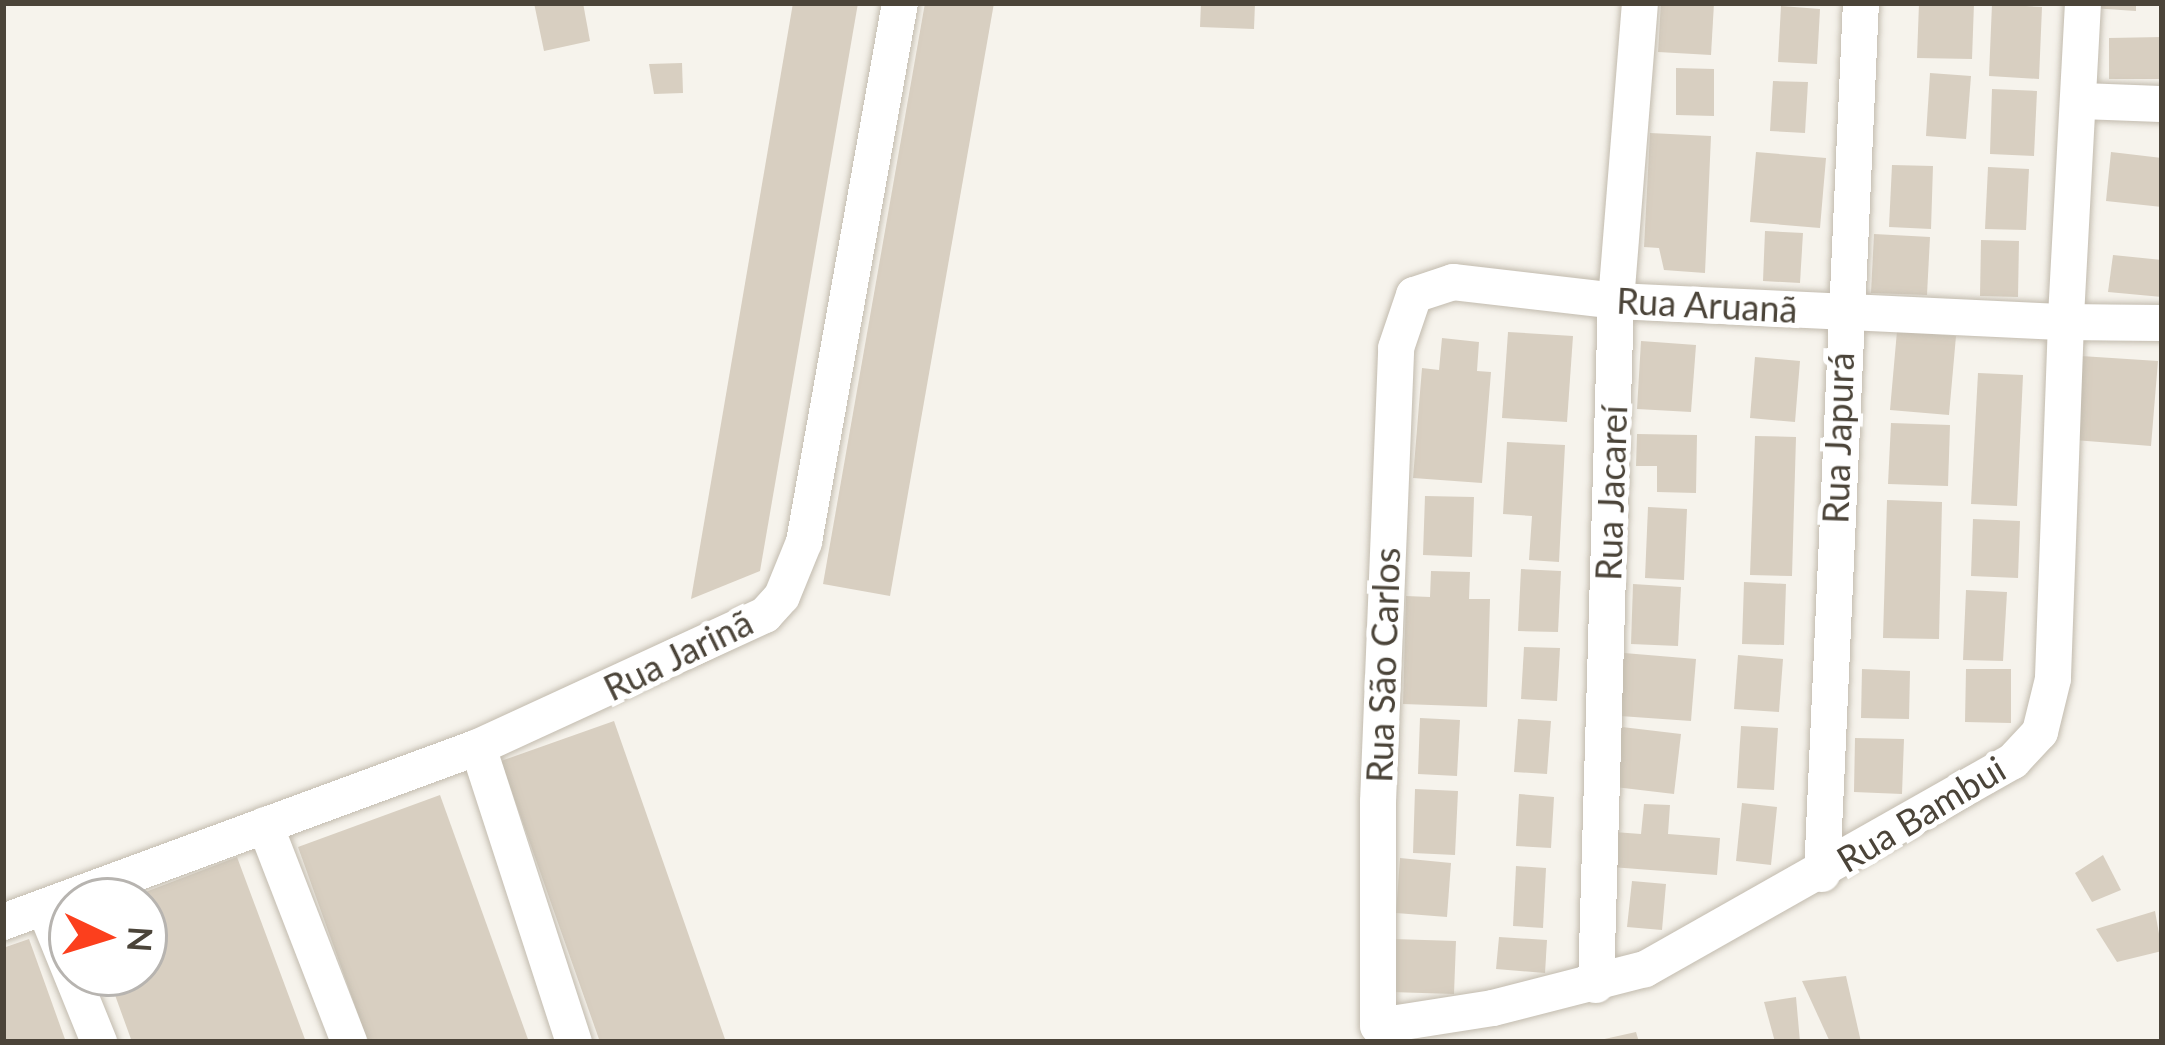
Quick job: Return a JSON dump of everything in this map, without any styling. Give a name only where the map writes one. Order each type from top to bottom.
[{"type":"street","name":"Rua Jarinã","points":[[3,922],[478,747],[748,628],[782,596],[805,542],[900,3]]},
{"type":"street","name":"Rua Jacareí","points":[[1596,985],[1616,301],[1640,3]]},
{"type":"street","name":"Rua Japurá","points":[[1822,874],[1843,312],[1861,3]]},
{"type":"street","name":"Rua Bambui","points":[[1378,1026],[1596,985],[1694,947],[2013,761],[2048,720],[2083,3]]},
{"type":"street","points":[[2080,101],[2162,104]]},
{"type":"street","name":"Rua Aruanã","points":[[1406,306],[1424,289],[1453,282],[1616,301],[2162,323]]},
{"type":"street","name":"Rua São Carlos","points":[[1378,1026],[1385,608],[1396,348],[1406,306]]},
{"type":"street","points":[[478,747],[574,1042]]},
{"type":"street","points":[[265,825],[349,1042]]},
{"type":"street","points":[[45,909],[99,1042]]},
{"type":"building","points":[[534,3],[583,3],[590,41],[544,51]]},
{"type":"building","points":[[793,3],[858,3],[760,571],[691,599]]},
{"type":"building","points":[[925,3],[994,3],[890,596],[823,584]]},
{"type":"building","points":[[1201,3],[1255,3],[1254,29],[1200,27]]},
{"type":"building","points":[[1661,3],[1714,3],[1711,55],[1658,52]]},
{"type":"building","points":[[1919,3],[1974,3],[1972,59],[1917,58]]},
{"type":"building","points":[[2091,3],[2136,3],[2136,11],[2091,8]]},
{"type":"building","points":[[1992,4],[2042,7],[2039,79],[1989,76]]},
{"type":"building","points":[[1781,6],[1820,9],[1817,64],[1778,62]]},
{"type":"building","points":[[2162,37],[2162,79],[2109,79],[2109,38]]},
{"type":"building","points":[[682,63],[683,93],[654,94],[649,64]]},
{"type":"building","points":[[1676,68],[1714,69],[1714,116],[1676,115]]},
{"type":"building","points":[[1930,73],[1971,76],[1966,139],[1926,136]]},
{"type":"building","points":[[1773,81],[1808,82],[1805,133],[1770,131]]},
{"type":"building","points":[[1992,89],[2037,91],[2034,156],[1990,154]]},
{"type":"building","points":[[1650,133],[1711,136],[1705,273],[1664,270],[1659,248],[1644,247]]},
{"type":"building","points":[[1756,152],[1826,158],[1820,228],[1750,222]]},
{"type":"building","points":[[2111,152],[2162,158],[2162,207],[2106,201]]},
{"type":"building","points":[[1892,165],[1933,166],[1931,229],[1889,227]]},
{"type":"building","points":[[1988,167],[2029,169],[2026,230],[1985,229]]},
{"type":"building","points":[[1765,231],[1803,233],[1800,283],[1763,281]]},
{"type":"building","points":[[1874,234],[1930,237],[1927,295],[1871,293]]},
{"type":"building","points":[[1981,240],[2019,241],[2018,297],[1980,296]]},
{"type":"building","points":[[2113,255],[2162,260],[2162,297],[2108,292]]},
{"type":"building","points":[[1897,331],[1956,336],[1949,415],[1890,410]]},
{"type":"building","points":[[1508,332],[1573,336],[1567,422],[1502,418]]},
{"type":"building","points":[[1442,338],[1479,342],[1477,371],[1491,372],[1482,483],[1413,478],[1422,368],[1439,370]]},
{"type":"building","points":[[1641,341],[1696,345],[1691,412],[1637,409]]},
{"type":"building","points":[[2081,356],[2158,361],[2151,446],[2074,440]]},
{"type":"building","points":[[1755,357],[1800,361],[1795,422],[1750,418]]},
{"type":"building","points":[[1978,373],[2023,375],[2017,506],[1971,504]]},
{"type":"building","points":[[1891,423],[1950,425],[1948,486],[1888,484]]},
{"type":"building","points":[[1637,434],[1697,435],[1696,493],[1657,492],[1657,466],[1636,466]]},
{"type":"building","points":[[1755,436],[1796,437],[1792,576],[1750,575]]},
{"type":"building","points":[[1507,442],[1565,445],[1559,562],[1529,560],[1532,516],[1503,514]]},
{"type":"building","points":[[1425,496],[1474,497],[1472,557],[1423,555]]},
{"type":"building","points":[[1887,500],[1942,502],[1939,639],[1883,638]]},
{"type":"building","points":[[1648,507],[1687,509],[1684,580],[1645,578]]},
{"type":"building","points":[[1973,519],[2020,521],[2018,578],[1971,576]]},
{"type":"building","points":[[1521,569],[1561,571],[1558,632],[1518,631]]},
{"type":"building","points":[[1431,571],[1470,572],[1469,599],[1490,599],[1487,707],[1403,704],[1406,596],[1430,597]]},
{"type":"building","points":[[1744,582],[1786,584],[1784,645],[1742,644]]},
{"type":"building","points":[[1633,584],[1681,587],[1678,646],[1631,644]]},
{"type":"building","points":[[1966,590],[2007,592],[2003,661],[1963,660]]},
{"type":"building","points":[[1524,647],[1560,648],[1557,701],[1521,699]]},
{"type":"building","points":[[1624,653],[1696,659],[1691,721],[1620,716]]},
{"type":"building","points":[[1738,655],[1783,659],[1779,712],[1734,709]]},
{"type":"building","points":[[1862,669],[1910,671],[1909,719],[1861,718]]},
{"type":"building","points":[[1966,669],[2011,669],[2011,723],[1965,722]]},
{"type":"building","points":[[1420,718],[1460,720],[1457,776],[1418,774]]},
{"type":"building","points":[[1518,719],[1551,721],[1547,774],[1514,772]]},
{"type":"building","points":[[614,721],[726,1042],[600,1042],[501,761]]},
{"type":"building","points":[[1741,726],[1778,728],[1774,790],[1737,788]]},
{"type":"building","points":[[1622,727],[1681,734],[1674,794],[1615,787]]},
{"type":"building","points":[[1855,738],[1904,739],[1902,794],[1854,792]]},
{"type":"building","points":[[1415,789],[1458,791],[1455,855],[1413,853]]},
{"type":"building","points":[[1519,794],[1554,797],[1551,848],[1516,846]]},
{"type":"building","points":[[440,795],[529,1042],[368,1042],[298,847]]},
{"type":"building","points":[[1742,803],[1777,807],[1771,865],[1736,861]]},
{"type":"building","points":[[1644,804],[1670,805],[1668,834],[1720,838],[1717,875],[1611,867],[1614,832],[1641,834]]},
{"type":"building","points":[[2103,855],[2121,890],[2092,902],[2075,873]]},
{"type":"building","points":[[237,857],[306,1042],[132,1042],[116,997],[168,997],[168,883]]},
{"type":"building","points":[[1400,858],[1451,863],[1447,917],[1396,913]]},
{"type":"building","points":[[1516,866],[1546,868],[1543,928],[1513,926]]},
{"type":"building","points":[[1632,881],[1666,884],[1662,930],[1627,927]]},
{"type":"building","points":[[2155,911],[2162,951],[2117,962],[2096,929]]},
{"type":"building","points":[[1499,937],[1547,940],[1545,973],[1496,969]]},
{"type":"building","points":[[29,939],[66,1042],[3,1042],[3,948]]},
{"type":"building","points":[[1393,939],[1456,941],[1454,994],[1391,992]]},
{"type":"building","points":[[1846,976],[1861,1042],[1830,1042],[1802,981]]},
{"type":"building","points":[[1796,997],[1800,1042],[1775,1042],[1764,1002]]},
{"type":"building","points":[[1636,1032],[1639,1042],[1600,1042],[1600,1040]]}]
